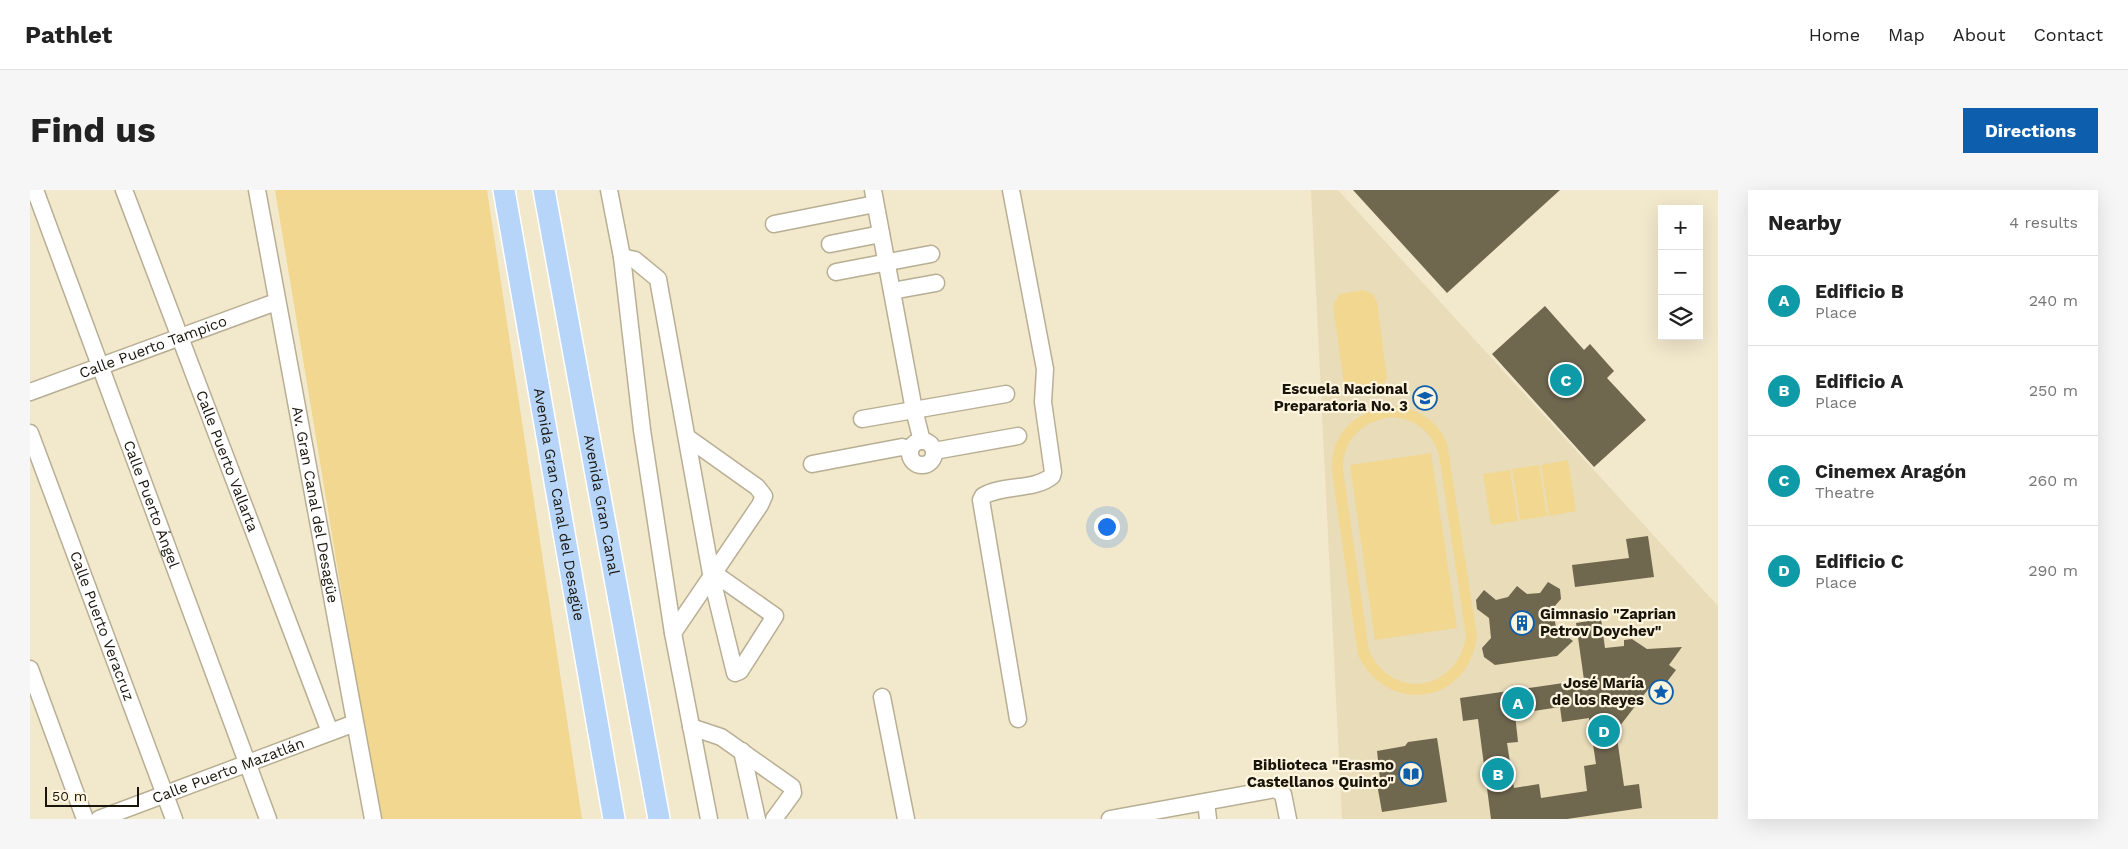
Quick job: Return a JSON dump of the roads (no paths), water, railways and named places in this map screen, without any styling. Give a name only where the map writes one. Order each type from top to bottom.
[{"type":"main road","name":"Avenida Gran Canal del Desagüe","points":[[504,190],[614,819]]},
{"type":"main road","name":"Avenida Gran Canal","points":[[544,190],[659,819]]},
{"type":"street","name":"Calle Puerto Ángel","points":[[35,190],[268,819]]},
{"type":"street","name":"Calle Puerto Vallarta","points":[[124,190],[330,732]]},
{"type":"street","name":"Av. Gran Canal del Desagüe","points":[[257,190],[276,302],[373,819]]},
{"type":"street","points":[[1012,190],[1045,369],[1043,402],[1052,476],[1044,481],[988,493],[983,496],[982,500],[1018,719]]},
{"type":"street","points":[[613,193],[642,430],[673,633],[709,819]]},
{"type":"street","points":[[774,224],[874,197],[922,448]]},
{"type":"street","points":[[830,244],[881,234]]},
{"type":"street","points":[[836,272],[931,254]]},
{"type":"street","points":[[622,257],[635,260],[658,280],[713,576],[732,669],[734,673],[737,673],[775,616],[713,576]]},
{"type":"street","points":[[892,291],[936,283]]},
{"type":"street","name":"Calle Puerto Tampico","points":[[30,392],[276,302]]},
{"type":"street","points":[[862,419],[1006,394]]},
{"type":"street","name":"Calle Puerto Veracruz","points":[[30,433],[174,819]]},
{"type":"street","points":[[812,464],[902,447],[922,448],[1018,436]]},
{"type":"street","points":[[673,633],[763,501],[764,496],[756,487],[688,438]]},
{"type":"street","points":[[30,669],[85,819]]},
{"type":"street","points":[[882,696],[906,819]]},
{"type":"street","name":"Calle Puerto Mazatlán","points":[[99,819],[355,723]]},
{"type":"street","points":[[692,727],[721,738],[792,787],[793,793],[774,819]]},
{"type":"street","points":[[742,751],[756,819]]},
{"type":"street","points":[[1110,819],[1275,789],[1281,791],[1288,819]]},
{"type":"street","points":[[1206,802],[1208,819]]},
{"type":"place","name":"Cinemex Aragón","points":[[1566,380]]},
{"type":"place","name":"Escuela Nacional Preparatoria No. 3","points":[[1425,398]]},
{"type":"place","name":"Gimnasio \"Zaprian Petrov Doychev\"","points":[[1522,623]]},
{"type":"place","name":"José María de los Reyes","points":[[1661,692]]},
{"type":"place","name":"Edificio B","points":[[1518,703]]},
{"type":"place","name":"Edificio C","points":[[1604,731]]},
{"type":"place","name":"Biblioteca \"Erasmo Castellanos Quinto\"","points":[[1411,774]]},
{"type":"place","name":"Edificio A","points":[[1498,774]]}]
